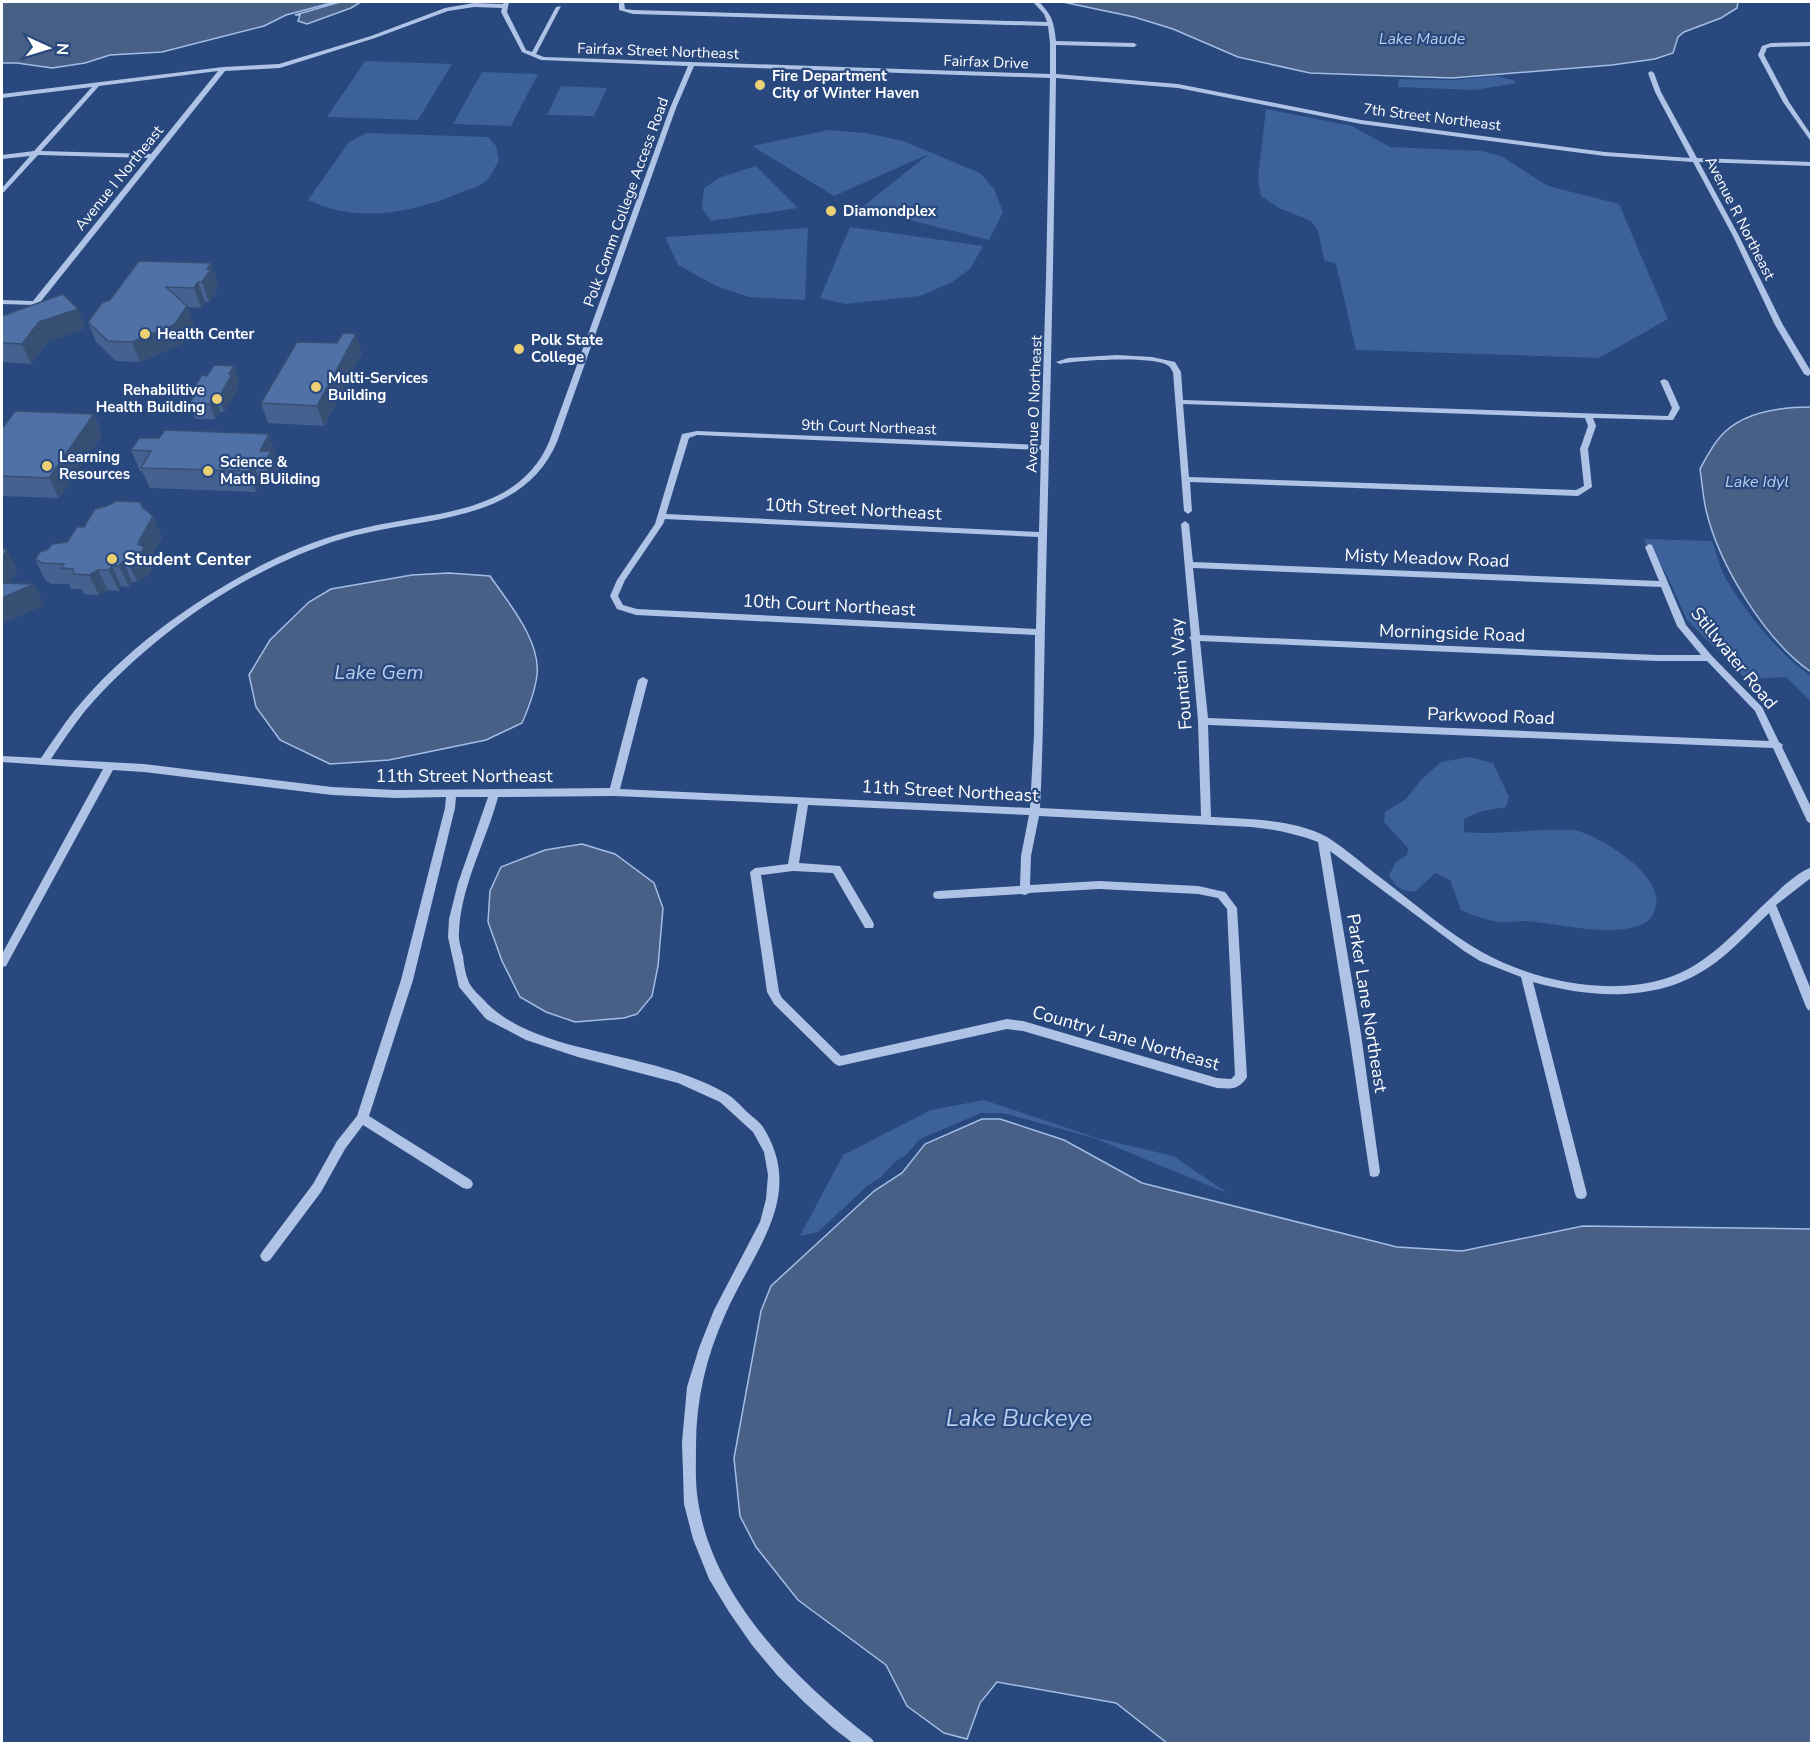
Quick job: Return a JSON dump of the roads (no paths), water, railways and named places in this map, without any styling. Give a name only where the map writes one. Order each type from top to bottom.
[{"type":"street","points":[[622,2],[620,8],[626,12],[1051,24]]},
{"type":"street","name":"Avenue O Northeast","points":[[1035,812],[1046,448],[1053,42],[1047,13],[1036,2]]},
{"type":"street","points":[[2,96],[223,69],[271,68],[291,64],[458,6],[505,4],[506,17],[524,51],[533,55],[560,7]]},
{"type":"street","points":[[1053,42],[1134,45]]},
{"type":"street","points":[[1812,44],[1770,45],[1764,47],[1761,52],[1786,102],[1812,141]]},
{"type":"street","name":"Fairfax Street Northeast","points":[[533,55],[559,60],[847,70]]},
{"type":"street","name":"Polk Comm College Access Road","points":[[44,760],[83,708],[120,669],[164,632],[214,597],[270,565],[317,544],[363,531],[462,513],[498,498],[525,481],[545,458],[560,421],[673,108],[692,64]]},
{"type":"street","points":[[688,74],[715,65]]},
{"type":"street","name":"Avenue I Northeast","points":[[2,302],[35,303],[223,69]]},
{"type":"street","name":"Fairfax Drive","points":[[847,70],[1052,76]]},
{"type":"street","name":"Avenue R Northeast","points":[[1651,73],[1658,92],[1736,236],[1779,325],[1808,374]]},
{"type":"street","name":"7th Street Northeast","points":[[1052,76],[1178,86],[1380,125],[1605,154],[1812,165]]},
{"type":"street","points":[[2,191],[96,86]]},
{"type":"street","points":[[2,157],[36,153],[154,156]]},
{"type":"street","points":[[1048,361],[1088,365],[1122,358],[1150,359],[1172,364],[1177,372],[1188,510]]},
{"type":"street","points":[[1179,402],[1670,418],[1676,408],[1664,381]]},
{"type":"street","points":[[1186,479],[1578,493],[1588,487],[1584,449],[1592,426],[1588,416]]},
{"type":"street","name":"9th Court Northeast","points":[[662,516],[685,436],[697,433],[1046,448]]},
{"type":"street","name":"10th Street Northeast","points":[[662,516],[1043,535]]},
{"type":"street","name":"10th Court Northeast","points":[[662,516],[615,590],[614,596],[618,605],[636,612],[1040,632]]},
{"type":"street","name":"Fountain Way","points":[[1185,524],[1203,721],[1206,820]]},
{"type":"street","name":"Stillwater Road","points":[[1649,547],[1682,626],[1709,658],[1759,709],[1812,821]]},
{"type":"street","name":"Misty Meadow Road","points":[[1188,565],[1664,584]]},
{"type":"street","name":"Morningside Road","points":[[1194,638],[1657,658],[1709,658]]},
{"type":"street","points":[[614,792],[643,680]]},
{"type":"street","name":"Parkwood Road","points":[[1203,721],[1778,745]]},
{"type":"street","name":"11th Street Northeast","points":[[2,759],[144,768],[332,790],[452,795],[614,792],[1206,820],[1282,826],[1301,830],[1323,840],[1482,957],[1526,975],[1579,989],[1604,991],[1629,990],[1662,984],[1703,966],[1797,880],[1812,871]]},
{"type":"street","points":[[2,963],[110,766]]},
{"type":"street","points":[[494,794],[455,916],[454,956],[464,986],[475,1002],[510,1028],[534,1039],[565,1049],[683,1078],[704,1086],[743,1112],[757,1128],[767,1146],[774,1175],[772,1205],[748,1260],[720,1311],[694,1385],[690,1414],[691,1504],[701,1539],[719,1581],[774,1661],[834,1720],[867,1743]]},
{"type":"street","points":[[266,1256],[318,1188],[341,1145],[362,1118],[407,980],[452,795]]},
{"type":"street","points":[[793,867],[804,801]]},
{"type":"street","points":[[1025,891],[1026,856],[1035,812]]},
{"type":"street","name":"Parker Lane Northeast","points":[[1323,840],[1355,1034],[1374,1172]]},
{"type":"street","name":"Country Lane Northeast","points":[[869,925],[836,869],[793,867],[755,872],[773,992],[778,1001],[839,1061],[1007,1024],[1023,1026],[1217,1083],[1234,1084],[1241,1077],[1232,908],[1221,895],[1198,890],[1099,885],[938,896]]},
{"type":"street","points":[[1771,905],[1812,1007]]},
{"type":"street","points":[[1526,975],[1581,1194]]},
{"type":"street","points":[[362,1118],[387,1137],[444,1167],[467,1184]]},
{"type":"water","points":[[2,2],[335,2],[286,15],[264,26],[162,52],[110,55],[85,63],[52,68],[2,63]]},
{"type":"water","points":[[340,2],[361,2],[307,24],[298,21],[300,15],[295,15]]},
{"type":"water","name":"Lake Maude","points":[[1063,2],[1738,2],[1737,8],[1721,18],[1684,32],[1678,37],[1673,53],[1655,59],[1612,65],[1452,78],[1310,73],[1238,57],[1173,29],[1134,17]]},
{"type":"water","name":"Lake Idyl","points":[[1812,407],[1811,672],[1777,641],[1746,600],[1733,577],[1712,531],[1705,505],[1700,469],[1717,441],[1739,422],[1775,410]]},
{"type":"water","name":"Lake Gem","points":[[449,573],[490,576],[529,636],[537,662],[537,675],[522,723],[486,740],[389,760],[330,764],[280,740],[256,707],[249,675],[270,640],[309,602],[331,589],[412,575]]},
{"type":"water","points":[[582,844],[615,854],[654,883],[663,908],[658,966],[652,996],[637,1014],[624,1018],[575,1022],[546,1012],[520,997],[502,961],[488,922],[490,891],[501,867],[545,850]]},
{"type":"water","name":"Lake Buckeye","points":[[982,1119],[1000,1119],[1064,1140],[1142,1183],[1397,1247],[1462,1251],[1583,1226],[1811,1229],[1811,1743],[1167,1743],[1116,1703],[997,1682],[980,1703],[967,1739],[944,1733],[907,1706],[886,1665],[798,1600],[756,1547],[740,1516],[734,1458],[761,1311],[771,1286],[874,1191],[902,1173],[925,1144]]},
{"type":"place","name":"Fire Department City of Winter Haven","points":[[760,85]]},
{"type":"place","name":"Diamondplex","points":[[831,211]]},
{"type":"place","name":"Health Center","points":[[145,334]]},
{"type":"place","name":"Polk State College","points":[[519,349]]},
{"type":"place","name":"Multi-Services Building","points":[[316,387]]},
{"type":"place","name":"Rehabilitive Health Building","points":[[217,399]]},
{"type":"place","name":"Learning Resources","points":[[47,466]]},
{"type":"place","name":"Science & Math BUilding","points":[[208,471]]},
{"type":"place","name":"Student Center","points":[[112,559]]}]
